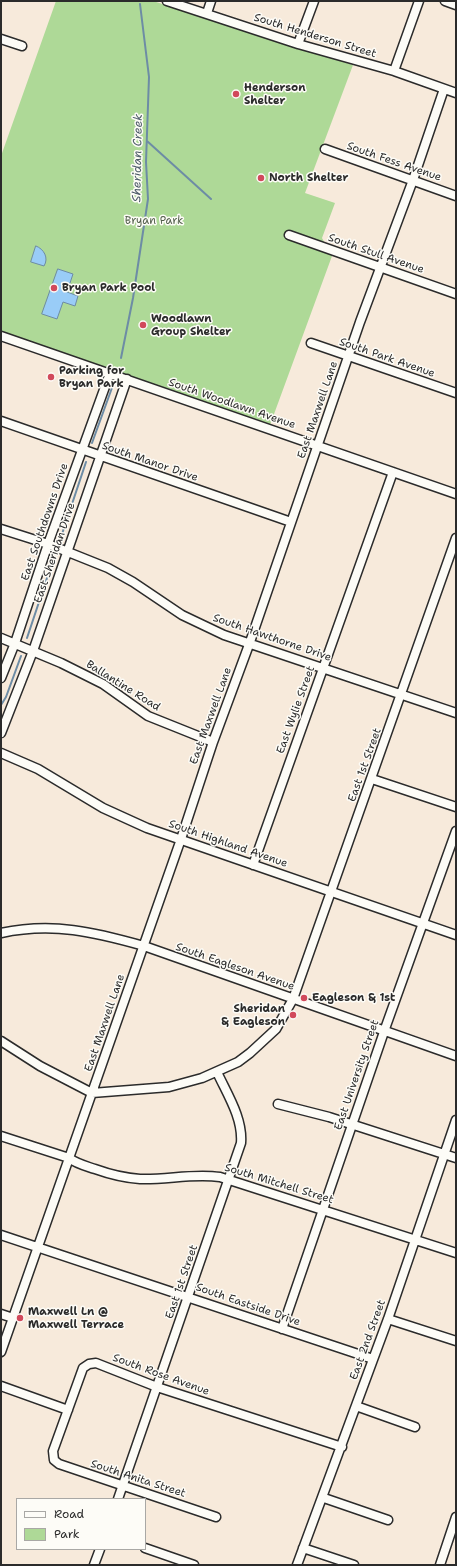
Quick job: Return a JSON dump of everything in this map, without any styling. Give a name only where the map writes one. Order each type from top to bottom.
[{"type":"street","name":"South Henderson Street","points":[[167,1],[298,44],[394,71],[456,93]]},
{"type":"street","points":[[207,13],[211,1]]},
{"type":"street","points":[[298,44],[314,1]]},
{"type":"street","points":[[394,71],[419,1]]},
{"type":"street","points":[[445,1],[456,5]]},
{"type":"street","points":[[1,39],[22,46]]},
{"type":"street","name":"East Maxwell Lane","points":[[1,1352],[144,946],[213,742],[250,642],[348,355],[413,180],[444,88]]},
{"type":"street","name":"South Fess Avenue","points":[[325,149],[456,196]]},
{"type":"street","name":"South Stull Avenue","points":[[289,235],[456,294]]},
{"type":"street","name":"South Woodlawn Avenue","points":[[1,336],[110,372],[456,494]]},
{"type":"street","name":"South Park Avenue","points":[[311,343],[456,393]]},
{"type":"street","name":"East Southdowns Drive","points":[[1,678],[15,643],[48,544],[110,372]]},
{"type":"street","name":"East Sheridan Drive","points":[[1,733],[33,651],[127,379]]},
{"type":"street","name":"South Manor Drive","points":[[1,422],[291,522]]},
{"type":"street","name":"East Wylie Street","points":[[253,865],[393,472]]},
{"type":"street","name":"South Hawthorne Drive","points":[[1,529],[48,544],[108,568],[133,582],[182,615],[200,625],[224,635],[250,642],[456,713]]},
{"type":"street","name":"East 1st Street","points":[[92,1093],[169,1087],[191,1082],[217,1072],[244,1058],[269,1037],[282,1022],[293,999],[330,892],[402,695],[456,538]]},
{"type":"street","name":"Ballantine Road","points":[[1,638],[61,663],[104,684],[148,716],[213,742]]},
{"type":"street","name":"South Highland Avenue","points":[[1,753],[38,770],[103,808],[147,828],[456,935]]},
{"type":"street","points":[[372,779],[456,807]]},
{"type":"street","name":"East University Street","points":[[282,1329],[384,1031],[456,831]]},
{"type":"street","name":"South Eagleson Avenue","points":[[1,932],[18,929],[51,928],[93,932],[144,946],[456,1056]]},
{"type":"street","points":[[1,1041],[40,1066],[92,1093]]},
{"type":"street","name":"East 1st Street","points":[[118,1498],[241,1143],[242,1130],[217,1072]]},
{"type":"street","points":[[278,1104],[352,1124],[456,1158]]},
{"type":"street","name":"East 2nd Street","points":[[297,1565],[319,1505],[324,1498],[388,1319],[456,1120]]},
{"type":"street","name":"South Mitchell Street","points":[[1,1136],[69,1158],[74,1162],[94,1169],[130,1178],[162,1178],[202,1175],[229,1179],[456,1253]]},
{"type":"street","name":"South Eastside Drive","points":[[1,1235],[373,1359]]},
{"type":"street","points":[[1,1314],[13,1318]]},
{"type":"street","points":[[388,1319],[456,1341]]},
{"type":"street","name":"South Rose Avenue","points":[[68,1410],[80,1372],[92,1363],[157,1387],[342,1447]]},
{"type":"street","points":[[1,1386],[68,1410]]},
{"type":"street","points":[[356,1406],[415,1427]]},
{"type":"street","name":"South Anita Street","points":[[68,1410],[53,1452],[54,1460],[59,1464],[216,1517]]},
{"type":"street","points":[[324,1498],[388,1520]]},
{"type":"street","points":[[440,1565],[452,1543],[456,1517]]},
{"type":"street","points":[[146,1548],[194,1565]]},
{"type":"street","points":[[303,1548],[354,1565]]},
{"type":"street","points":[[94,1565],[100,1550]]},
{"type":"green space","name":"Bryan Park","points":[[56,1],[153,1],[353,65],[305,193],[335,203],[322,238],[332,256],[270,425],[1,331],[1,156]]},
{"type":"water","points":[[36,246],[45,254],[46,260],[44,266],[31,262]]},
{"type":"water","points":[[58,269],[73,274],[67,292],[78,296],[75,306],[63,302],[57,319],[42,314]]},
{"type":"waterway","name":"Sheridan Creek","points":[[121,358],[133,298],[148,199],[146,162],[149,77],[140,4]]},
{"type":"waterway","points":[[147,141],[211,199]]},
{"type":"waterway","name":"Sheridan Creek","points":[[92,443],[113,385]]},
{"type":"waterway","name":"Sheridan Creek","points":[[60,540],[86,462]]},
{"type":"waterway","name":"Sheridan Creek","points":[[27,638],[54,557]]},
{"type":"waterway","name":"Sheridan Creek","points":[[1,705],[6,697],[21,656]]},
{"type":"place","name":"Henderson Shelter","points":[[236,94]]},
{"type":"place","name":"North Shelter","points":[[261,178]]},
{"type":"place","name":"Bryan Park Pool","points":[[54,288]]},
{"type":"place","name":"Woodlawn Group Shelter","points":[[143,325]]},
{"type":"place","name":"Parking for Bryan Park","points":[[51,377]]},
{"type":"place","name":"Eagleson & 1st","points":[[304,998]]},
{"type":"place","name":"Sheridan & Eagleson","points":[[293,1015]]},
{"type":"place","name":"Maxwell Ln @ Maxwell Terrace","points":[[20,1318]]}]
